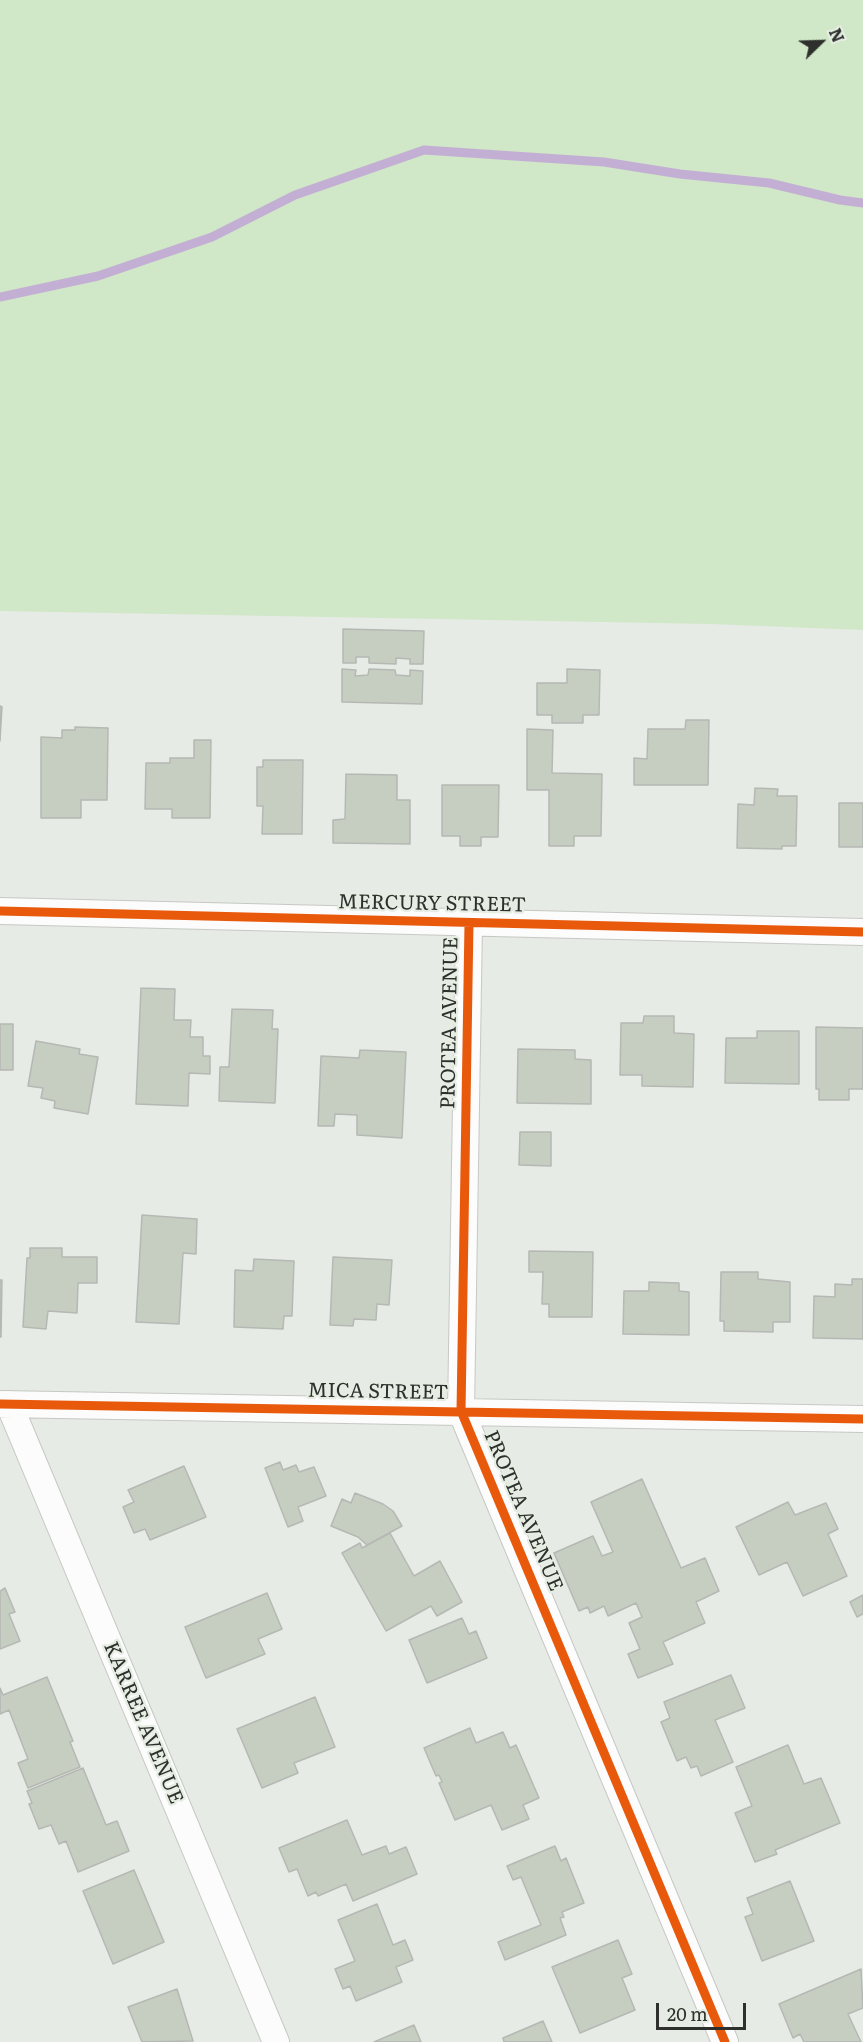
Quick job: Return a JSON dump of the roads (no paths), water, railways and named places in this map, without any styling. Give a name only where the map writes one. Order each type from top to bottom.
[{"type":"street","name":"MERCURY STREET","points":[[0,911],[863,932]]},
{"type":"street","name":"PROTEA AVENUE","points":[[469,923],[461,1411],[725,2042]]},
{"type":"street","name":"MICA STREET","points":[[5,1404],[863,1419]]},
{"type":"street","name":"KARREE AVENUE","points":[[5,1404],[276,2042]]},
{"type":"waterway","points":[[0,297],[98,276],[212,237],[295,195],[424,150],[604,162],[680,174],[769,183],[840,200],[863,203]]}]
